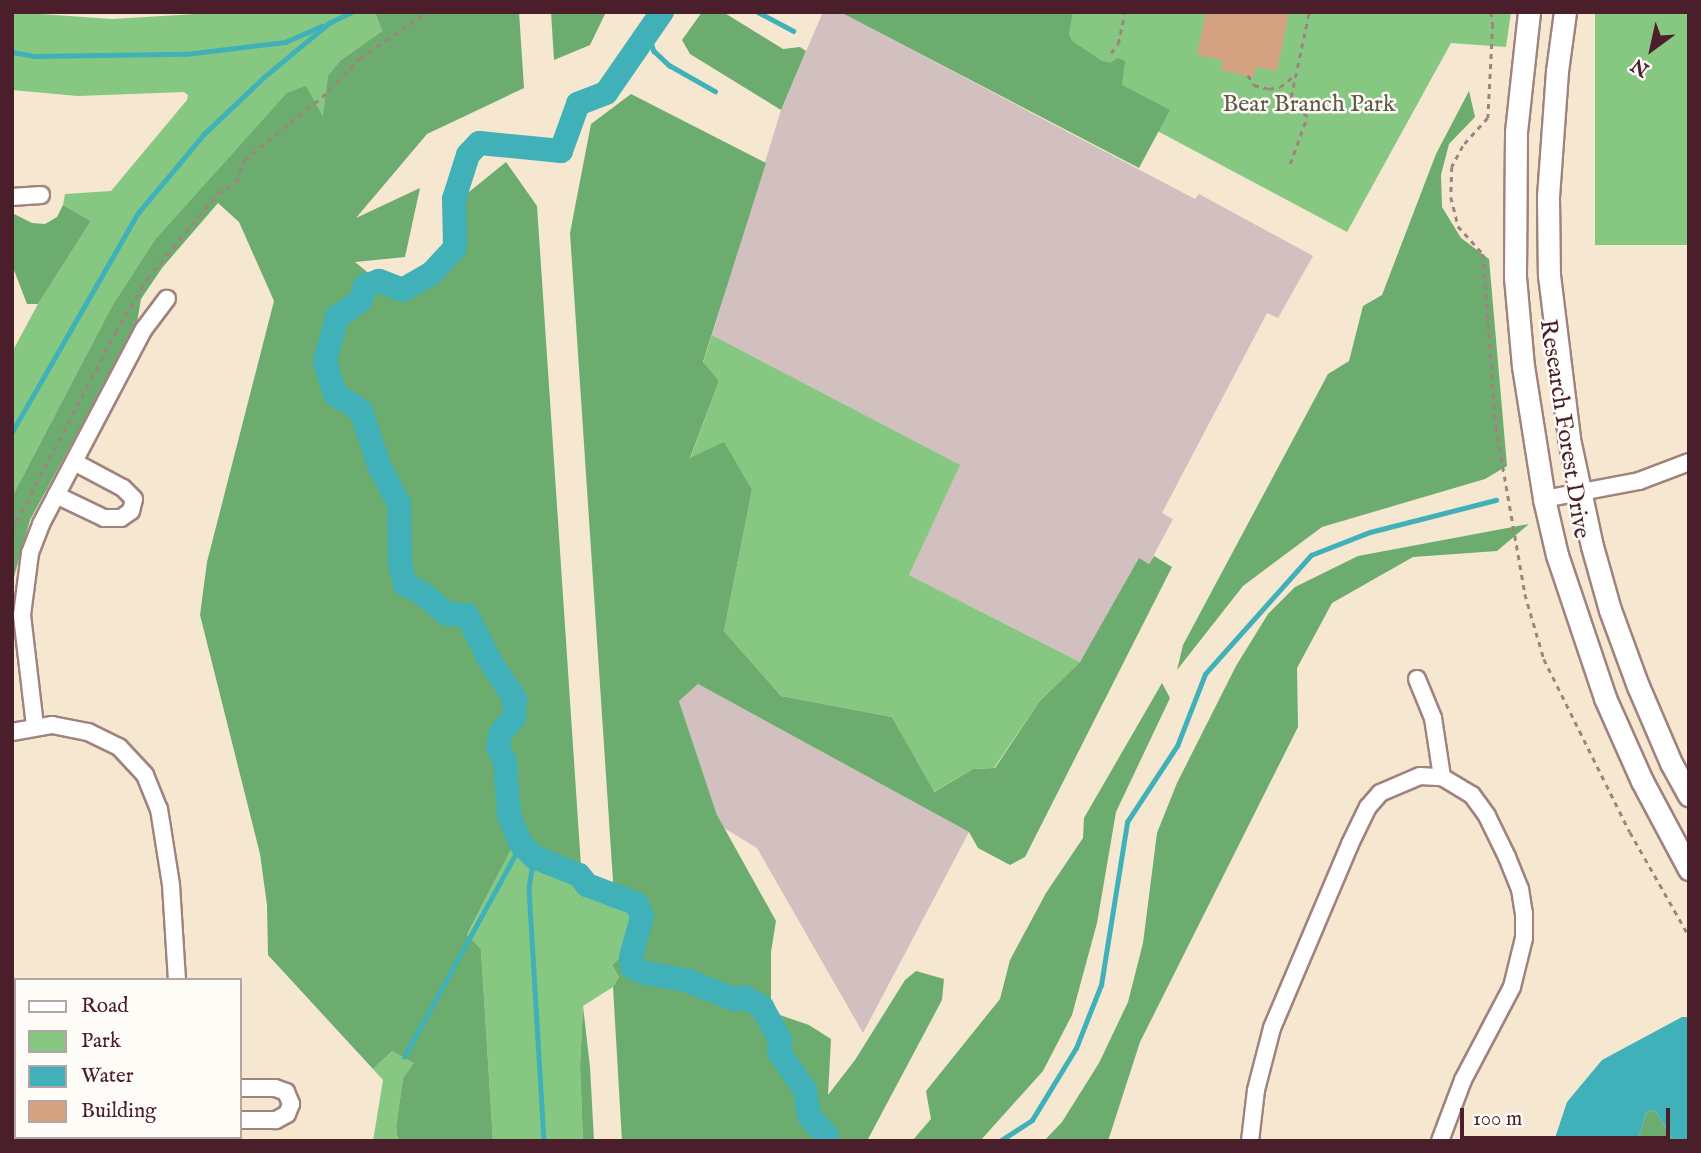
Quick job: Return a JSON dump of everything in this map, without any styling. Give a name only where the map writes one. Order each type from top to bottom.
[{"type":"main road","name":"Research Forest Drive","points":[[1529,12],[1516,132],[1515,277],[1523,366],[1544,499],[1569,592],[1605,698],[1642,781],[1689,869]]},
{"type":"main road","name":"Research Forest Drive","points":[[1565,12],[1551,134],[1549,275],[1558,362],[1580,493],[1610,610],[1638,686],[1689,795]]},
{"type":"street","points":[[12,197],[41,195]]},
{"type":"street","points":[[35,726],[23,630],[23,599],[30,553],[56,495],[144,329],[167,299]]},
{"type":"street","points":[[56,495],[104,518],[121,518],[131,511],[134,499],[123,488],[74,462]]},
{"type":"street","points":[[1544,499],[1639,481],[1689,462]]},
{"type":"street","points":[[1417,680],[1433,719],[1442,776]]},
{"type":"street","points":[[12,732],[35,726],[71,727],[106,739],[119,747],[145,775],[159,809],[171,886],[177,978]]},
{"type":"street","points":[[1250,1141],[1256,1090],[1272,1028],[1368,807],[1380,793],[1397,783],[1420,776],[1442,776],[1472,795],[1487,816],[1520,889],[1524,938],[1512,987],[1463,1080],[1440,1141]]},
{"type":"street","points":[[242,1088],[275,1088],[286,1092],[291,1104],[287,1114],[275,1120],[242,1120]]},
{"type":"path","points":[[12,530],[38,477],[147,279],[218,193],[236,182],[244,160],[322,97],[360,58],[427,12]]},
{"type":"path","points":[[1111,53],[1118,44],[1125,12]]},
{"type":"path","points":[[1290,164],[1307,117],[1291,97],[1309,12]]},
{"type":"path","points":[[1248,75],[1254,85],[1269,89],[1280,87],[1296,74]]},
{"type":"shaded area","points":[[823,12],[840,12],[1195,199],[1199,194],[1313,256],[1278,318],[1267,313],[1162,513],[1173,519],[1149,564],[1139,559],[1080,662],[909,575],[959,465],[712,335],[781,110]]},
{"type":"shaded area","points":[[698,684],[969,832],[863,1033],[757,848],[724,828],[717,815],[679,701]]},
{"type":"green space","points":[[12,12],[112,19],[229,12],[375,12],[382,31],[341,60],[323,118],[154,241],[112,306],[12,497],[12,352],[38,304],[91,221],[63,205],[65,194],[111,191],[187,100],[188,95],[184,92],[78,96],[12,90]]},
{"type":"green space","points":[[375,12],[519,12],[524,88],[427,134],[356,218],[420,188],[405,257],[355,262],[401,300],[446,269],[464,196],[506,162],[537,206],[582,881],[511,849],[467,935],[481,949],[493,1141],[398,1141],[396,1127],[403,1078],[414,1063],[392,1051],[373,1069],[268,955],[267,905],[260,854],[200,615],[207,562],[274,301],[239,222],[218,203],[162,268],[141,299],[137,323],[30,520],[12,584],[12,497],[112,306],[154,241],[287,93],[306,86],[323,117],[328,76],[341,60],[382,31]]},
{"type":"green space","points":[[551,12],[606,12],[590,45],[554,60]]},
{"type":"green space","points":[[702,12],[723,12],[783,49],[800,47],[806,51],[781,110],[690,54],[682,40]]},
{"type":"green space","points":[[840,12],[1073,12],[1069,34],[1072,41],[1102,61],[1110,63],[1118,58],[1125,61],[1122,85],[1170,110],[1139,168]]},
{"type":"green space","name":"Bear Branch Park","points":[[934,12],[1511,12],[1506,47],[1451,43],[1347,232]]},
{"type":"green space","points":[[1595,12],[1689,12],[1689,245],[1595,245]]},
{"type":"green space","points":[[1469,91],[1475,117],[1449,144],[1441,175],[1442,207],[1461,238],[1489,259],[1507,466],[1485,479],[1322,527],[1243,586],[1177,670],[1183,645],[1328,374],[1349,361],[1363,306],[1382,295],[1436,154]]},
{"type":"green space","points":[[631,94],[766,163],[703,362],[719,381],[690,458],[724,442],[752,490],[724,631],[781,696],[892,717],[934,792],[973,769],[995,768],[1039,702],[1080,662],[1139,558],[1149,564],[1154,556],[1172,567],[1025,857],[1010,865],[978,848],[969,832],[698,684],[679,701],[717,815],[776,921],[771,952],[771,1012],[809,1025],[831,1039],[828,1095],[855,1060],[905,980],[916,971],[944,979],[942,1000],[867,1141],[622,1141],[613,987],[619,977],[612,965],[637,942],[629,909],[614,896],[570,233],[591,124]]},
{"type":"green space","points":[[63,205],[91,221],[38,304],[27,304],[12,265],[12,213],[32,223],[45,224],[57,217]]},
{"type":"green space","points":[[712,335],[960,465],[909,575],[1080,662],[1039,702],[994,768],[973,769],[933,792],[892,717],[781,696],[724,631],[752,490],[690,459],[719,381],[703,363]]},
{"type":"green space","points":[[1529,524],[1497,551],[1413,557],[1332,603],[1297,668],[1298,727],[1140,1042],[1108,1141],[1044,1141],[1062,1122],[1099,1063],[1128,1002],[1143,943],[1157,833],[1177,783],[1236,666],[1268,614],[1295,587],[1358,556]]},
{"type":"green space","points":[[1162,683],[1170,698],[1116,812],[1097,923],[1072,1015],[1043,1071],[980,1141],[912,1141],[931,1119],[926,1091],[1000,999],[1010,960],[1046,893],[1083,838],[1084,818]]},
{"type":"green space","points":[[511,848],[614,896],[629,909],[637,942],[612,965],[619,977],[613,987],[583,1006],[580,1066],[583,1141],[493,1141],[481,949],[467,936]]},
{"type":"green space","points":[[583,1006],[594,1141],[583,1141],[580,1066]]},
{"type":"green space","points":[[392,1051],[415,1063],[403,1078],[396,1127],[398,1141],[373,1141],[383,1080],[373,1069]]},
{"type":"green space","points":[[1651,1110],[1656,1112],[1674,1141],[1638,1141],[1646,1113]]},
{"type":"water","points":[[1682,1017],[1689,1017],[1689,1141],[1674,1141],[1656,1112],[1651,1110],[1646,1113],[1638,1141],[1554,1141],[1567,1102],[1602,1060]]},
{"type":"building","points":[[1206,12],[1289,12],[1277,71],[1256,67],[1254,77],[1221,70],[1223,60],[1197,55]]},
{"type":"waterway","points":[[12,432],[138,213],[204,134],[264,77],[329,23],[352,12]]},
{"type":"waterway","points":[[662,12],[606,93],[578,104],[561,151],[479,143],[468,155],[454,199],[455,248],[432,273],[403,290],[379,281],[365,286],[360,301],[337,317],[325,362],[335,394],[361,411],[380,468],[399,503],[400,563],[405,584],[422,593],[447,614],[467,615],[489,659],[515,699],[514,718],[501,732],[498,747],[505,762],[509,815],[521,844],[534,857],[579,875],[587,885],[637,904],[642,917],[631,957],[632,967],[645,973],[686,980],[733,999],[744,997],[762,1007],[780,1039],[779,1052],[805,1090],[809,1116],[827,1136],[825,1141]]},
{"type":"waterway","points":[[758,12],[793,31]]},
{"type":"waterway","points":[[12,52],[34,56],[186,54],[285,42],[322,26]]},
{"type":"waterway","points":[[648,34],[654,51],[669,65],[715,91]]},
{"type":"waterway","points":[[1000,1141],[1032,1120],[1076,1048],[1101,985],[1127,822],[1177,746],[1205,674],[1311,555],[1370,532],[1496,500]]},
{"type":"waterway","points":[[404,1057],[521,844]]},
{"type":"waterway","points":[[534,857],[529,888],[544,1141]]}]
